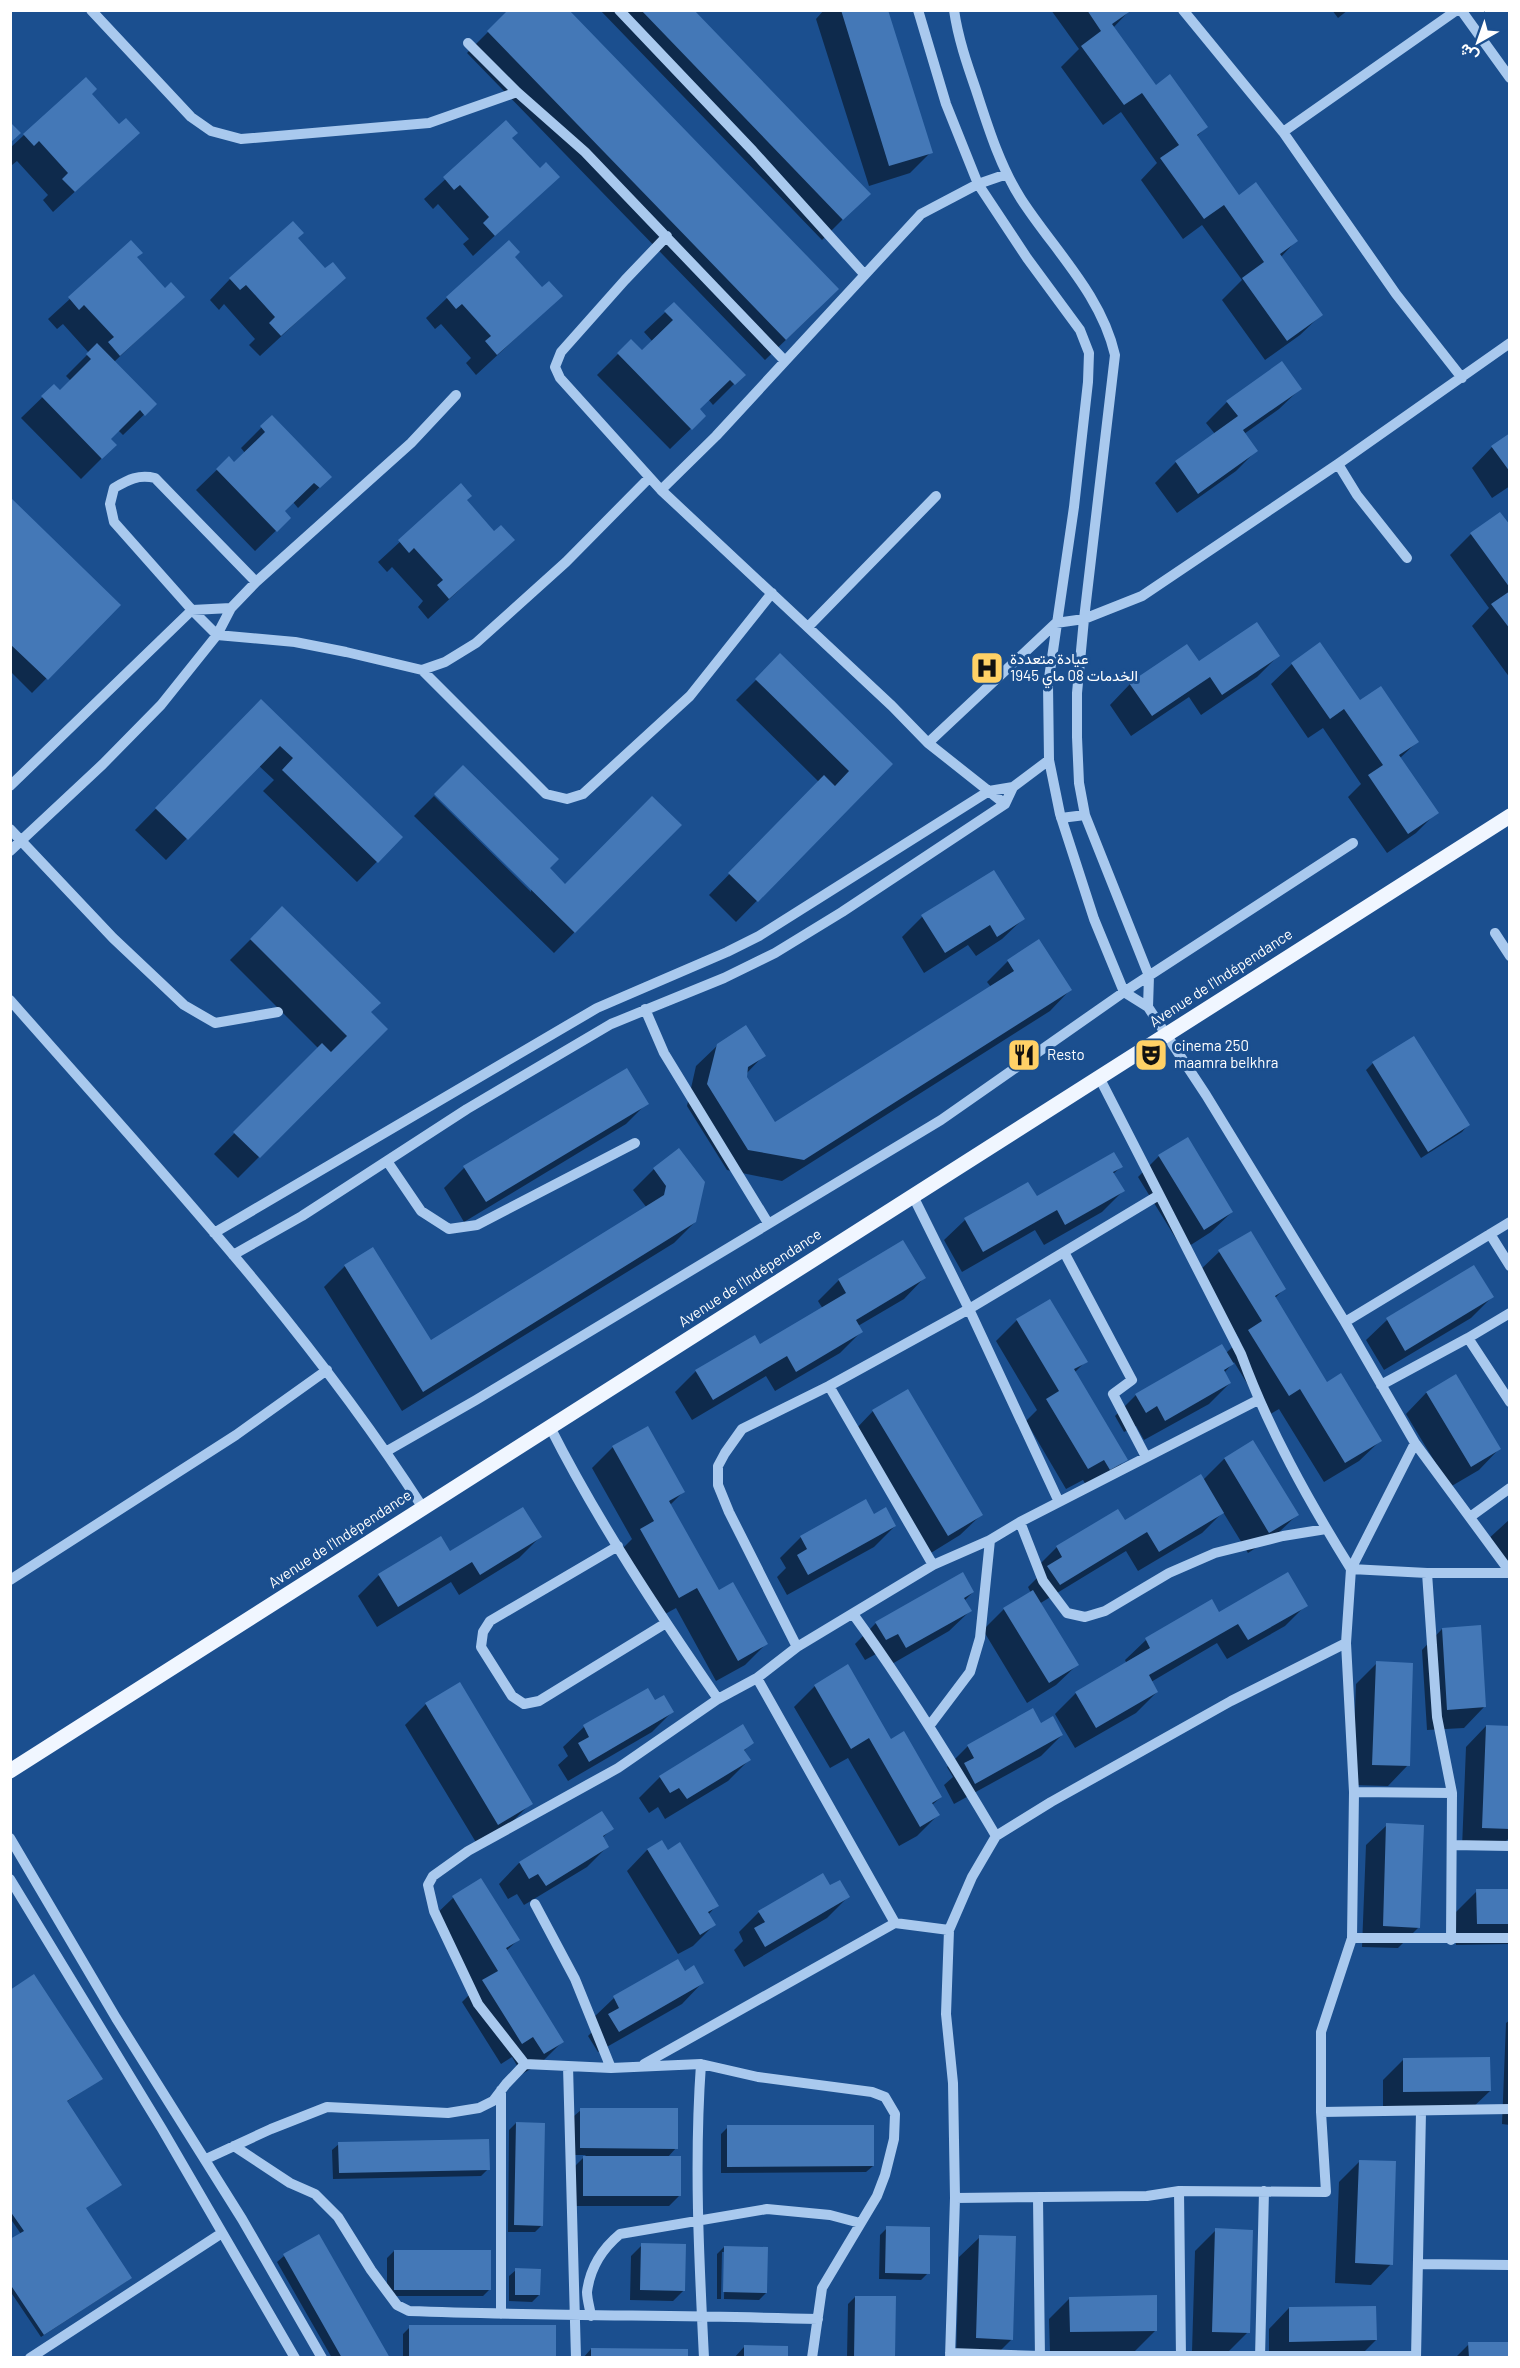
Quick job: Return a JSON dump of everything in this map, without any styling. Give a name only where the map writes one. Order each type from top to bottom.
[{"type":"main road","name":"Avenue de l'Indépendance","points":[[10,1771],[1509,816]]},
{"type":"street","points":[[92,10],[190,117],[211,131],[241,139],[429,123],[517,92]]},
{"type":"street","points":[[619,10],[753,151],[864,274]]},
{"type":"street","points":[[918,10],[946,104],[978,184],[1027,258],[1080,330],[1089,353],[1088,382],[1074,507],[1048,685],[1049,760],[1061,818],[1094,919],[1124,992],[1149,1007],[1167,1034],[1345,1322],[1415,1443],[1509,1572]]},
{"type":"street","points":[[954,10],[957,28],[984,117],[1007,174],[1044,235],[1081,280],[1111,338],[1115,355],[1077,693],[1079,783],[1085,815],[1149,976],[1149,1007]]},
{"type":"street","points":[[1184,10],[1283,132],[1396,294],[1462,378]]},
{"type":"street","points":[[1283,132],[1457,10]]},
{"type":"street","points":[[1461,10],[1509,78]]},
{"type":"street","points":[[468,43],[517,92],[585,152],[784,360]]},
{"type":"street","points":[[661,490],[716,436],[921,214],[978,184],[1007,174]]},
{"type":"street","points":[[667,236],[561,352],[555,367],[560,378],[661,490],[892,706],[928,743],[1005,804]]},
{"type":"street","points":[[928,743],[1056,623],[1084,619],[1142,596],[1338,464],[1509,343]]},
{"type":"street","points":[[10,851],[161,705],[217,635],[231,608],[256,582],[411,443],[456,395]]},
{"type":"street","points":[[1338,464],[1357,495],[1407,558]]},
{"type":"street","points":[[256,582],[154,478],[143,475],[114,488],[110,504],[114,522],[217,635],[295,642],[346,651],[422,670],[546,794],[567,799],[583,794],[690,696],[772,593]]},
{"type":"street","points":[[422,670],[445,662],[476,643],[566,562],[649,478]]},
{"type":"street","points":[[808,627],[936,496]]},
{"type":"street","points":[[10,786],[192,610],[231,608]]},
{"type":"street","points":[[214,1233],[597,1008],[728,952],[793,917],[859,871],[989,791],[1013,787],[1049,760]]},
{"type":"street","points":[[233,1255],[302,1216],[387,1161],[612,1024],[724,978],[775,953],[842,912],[1005,804],[1013,787]]},
{"type":"street","points":[[1061,818],[1085,815]]},
{"type":"street","points":[[10,829],[114,938],[184,1005],[215,1023],[278,1012]]},
{"type":"street","points":[[387,1451],[476,1400],[941,1120],[1124,992],[1353,843]]},
{"type":"street","points":[[1495,933],[1509,957]]},
{"type":"street","points":[[10,1000],[233,1255],[327,1370],[387,1451],[423,1508]]},
{"type":"street","points":[[645,1009],[664,1053],[768,1223]]},
{"type":"street","points":[[1099,1077],[1241,1354],[1258,1400],[1326,1529],[1351,1569]]},
{"type":"street","points":[[387,1161],[421,1211],[449,1229],[477,1225],[635,1143]]},
{"type":"street","points":[[797,1647],[729,1512],[718,1485],[718,1466],[724,1453],[742,1429],[829,1386],[969,1309],[1159,1195]]},
{"type":"street","points":[[913,1196],[969,1309],[1059,1502]]},
{"type":"street","points":[[1345,1322],[1509,1222]]},
{"type":"street","points":[[1490,1234],[1509,1266]]},
{"type":"street","points":[[1064,1252],[1132,1380],[1113,1394],[1146,1457]]},
{"type":"street","points":[[1381,1385],[1509,1313]]},
{"type":"street","points":[[1468,1338],[1506,1390],[1509,1402]]},
{"type":"street","points":[[10,1580],[236,1435],[327,1370]]},
{"type":"street","points":[[829,1386],[933,1565]]},
{"type":"street","points":[[812,2358],[822,2288],[877,2196],[885,2175],[894,2139],[895,2114],[885,2097],[872,2092],[758,2077],[701,2064],[611,2068],[525,2064],[478,2004],[434,1911],[428,1885],[433,1876],[468,1851],[618,1768],[718,1699],[756,1678],[797,1647],[933,1565],[990,1540],[1020,1522],[1258,1400]]},
{"type":"street","points":[[550,1427],[567,1461],[618,1546],[666,1623],[718,1699]]},
{"type":"street","points":[[955,2198],[1147,2196],[1179,2191],[1326,2192],[1321,2112],[1322,2032],[1352,1938],[1354,1792],[1346,1643],[1351,1569],[1415,1443]]},
{"type":"street","points":[[1470,1517],[1509,1488]]},
{"type":"street","points":[[1020,1522],[1043,1581],[1067,1613],[1085,1617],[1105,1611],[1169,1573],[1215,1553],[1282,1536],[1326,1529]]},
{"type":"street","points":[[930,1725],[970,1672],[980,1638],[990,1540]]},
{"type":"street","points":[[618,1546],[490,1621],[483,1632],[481,1647],[512,1696],[524,1704],[539,1701],[666,1623]]},
{"type":"street","points":[[1351,1569],[1427,1573],[1509,1572]]},
{"type":"street","points":[[1427,1573],[1437,1717],[1452,1792],[1451,1940]]},
{"type":"street","points":[[853,1614],[883,1654],[930,1725],[996,1836]]},
{"type":"street","points":[[1346,1643],[1232,1701],[1061,1796],[996,1836],[972,1877],[949,1930],[946,2014],[953,2083],[955,2198],[950,2355],[1416,2357],[1421,2112]]},
{"type":"street","points":[[756,1678],[895,1923]]},
{"type":"street","points":[[1354,1792],[1452,1792]]},
{"type":"street","points":[[10,1838],[116,2018],[178,2119],[206,2159],[322,2358]]},
{"type":"street","points":[[1452,1845],[1509,1845]]},
{"type":"street","points":[[10,1879],[156,2119],[295,2358]]},
{"type":"street","points":[[535,1904],[575,1979],[611,2068]]},
{"type":"street","points":[[640,2066],[895,1923],[949,1930]]},
{"type":"street","points":[[1352,1938],[1451,1940],[1509,1938]]},
{"type":"street","points":[[206,2159],[271,2128],[327,2107],[448,2113],[479,2108],[493,2101],[525,2064]]},
{"type":"street","points":[[701,2064],[696,2129],[704,2358]]},
{"type":"street","points":[[568,2066],[576,2358]]},
{"type":"street","points":[[501,2090],[501,2314]]},
{"type":"street","points":[[1321,2112],[1509,2109]]},
{"type":"street","points":[[234,2146],[290,2183],[315,2194],[338,2217],[371,2270],[397,2305],[409,2311],[818,2319]]},
{"type":"street","points":[[1179,2191],[1181,2356]]},
{"type":"street","points":[[1260,2356],[1264,2191]]},
{"type":"street","points":[[1038,2198],[1040,2357]]},
{"type":"street","points":[[591,2316],[587,2293],[603,2248],[620,2234],[767,2209],[831,2215],[861,2223]]},
{"type":"street","points":[[30,2358],[222,2233]]},
{"type":"street","points":[[1418,2264],[1509,2265]]},
{"type":"building","points":[[508,10],[569,10],[839,289],[786,340],[487,31]]},
{"type":"building","points":[[641,10],[694,10],[871,194],[843,220]]},
{"type":"building","points":[[841,10],[888,10],[933,153],[889,166]]},
{"type":"building","points":[[1087,10],[1132,10],[1112,24],[1156,85],[1170,74],[1208,127],[1197,135],[1239,195],[1256,182],[1298,241],[1280,254],[1323,315],[1287,341],[1242,278],[1264,262],[1224,205],[1204,219],[1160,158],[1179,145],[1142,93],[1124,105],[1081,46],[1101,31]]},
{"type":"building","points":[[86,77],[97,89],[92,94],[119,124],[126,118],[140,133],[75,192],[62,179],[68,173],[39,141],[34,146],[23,134]]},
{"type":"building","points":[[506,120],[518,133],[512,138],[540,168],[546,162],[560,177],[495,236],[483,223],[489,217],[460,185],[454,190],[443,177]]},
{"type":"building","points":[[10,122],[21,133],[10,143]]},
{"type":"building","points":[[293,221],[304,233],[298,238],[325,268],[333,262],[346,278],[281,336],[269,323],[275,317],[246,285],[240,290],[229,278]]},
{"type":"building","points":[[131,240],[143,253],[137,257],[165,288],[171,282],[185,297],[120,356],[108,342],[114,337],[84,305],[79,310],[68,297]]},
{"type":"building","points":[[509,240],[520,252],[515,257],[542,287],[549,281],[563,296],[497,355],[485,341],[491,336],[462,304],[456,309],[446,297]]},
{"type":"building","points":[[674,302],[746,375],[735,385],[730,380],[700,409],[706,416],[692,430],[617,353],[631,339],[642,350],[673,320],[664,311]]},
{"type":"building","points":[[97,343],[157,404],[145,416],[140,410],[111,439],[117,445],[102,459],[41,396],[54,384],[60,390],[91,359],[86,354]]},
{"type":"building","points":[[1282,361],[1302,389],[1243,430],[1258,451],[1198,494],[1175,461],[1238,416],[1226,401]]},
{"type":"building","points":[[272,415],[332,477],[320,488],[314,483],[285,511],[291,518],[277,532],[216,469],[229,456],[234,462],[265,432],[260,426]]},
{"type":"building","points":[[1510,433],[1510,472],[1491,446]]},
{"type":"building","points":[[461,483],[472,496],[467,500],[494,531],[501,525],[515,540],[449,599],[437,585],[443,580],[414,548],[409,553],[398,540]]},
{"type":"building","points":[[10,497],[121,605],[48,680],[10,644]]},
{"type":"building","points":[[1500,512],[1510,525],[1510,588],[1470,533]]},
{"type":"building","points":[[1510,591],[1510,629],[1491,604]]},
{"type":"building","points":[[1257,622],[1280,656],[1222,695],[1210,677],[1152,716],[1129,683],[1187,644],[1199,661]]},
{"type":"building","points":[[1320,642],[1360,700],[1381,686],[1419,742],[1399,755],[1439,813],[1408,834],[1368,775],[1383,765],[1344,709],[1330,719],[1291,663]]},
{"type":"building","points":[[780,653],[893,764],[758,902],[728,873],[824,775],[835,786],[849,771],[755,679]]},
{"type":"building","points":[[261,699],[403,837],[378,863],[282,770],[293,758],[280,746],[188,840],[155,808]]},
{"type":"building","points":[[463,765],[559,859],[550,868],[565,884],[652,796],[682,825],[575,933],[434,794]]},
{"type":"building","points":[[994,870],[1025,919],[997,937],[990,925],[945,953],[921,915]]},
{"type":"building","points":[[282,906],[381,1003],[371,1012],[388,1029],[260,1158],[233,1132],[322,1043],[331,1052],[347,1036],[250,939]]},
{"type":"building","points":[[1039,939],[1072,990],[804,1160],[748,1150],[707,1084],[717,1044],[746,1025],[766,1056],[748,1067],[747,1077],[775,1122],[1014,971],[1007,960]]},
{"type":"building","points":[[1414,1036],[1470,1125],[1428,1152],[1372,1062]]},
{"type":"building","points":[[627,1068],[649,1104],[486,1202],[463,1166]]},
{"type":"building","points":[[1188,1137],[1233,1212],[1204,1230],[1158,1155]]},
{"type":"building","points":[[679,1148],[705,1182],[696,1222],[423,1392],[344,1265],[373,1247],[431,1340],[664,1195],[666,1186],[653,1168]]},
{"type":"building","points":[[1114,1152],[1123,1167],[1113,1172],[1125,1191],[1065,1225],[1057,1210],[983,1252],[964,1218],[1028,1182],[1037,1196]]},
{"type":"building","points":[[1251,1231],[1286,1289],[1275,1296],[1327,1382],[1341,1373],[1382,1441],[1345,1463],[1300,1389],[1289,1396],[1248,1330],[1262,1321],[1218,1250]]},
{"type":"building","points":[[903,1240],[926,1278],[856,1320],[863,1332],[796,1372],[787,1356],[713,1400],[695,1370],[755,1335],[760,1344],[846,1293],[838,1279]]},
{"type":"building","points":[[1474,1265],[1494,1297],[1405,1351],[1386,1318]]},
{"type":"building","points":[[1050,1299],[1088,1362],[1074,1369],[1128,1460],[1110,1470],[1104,1460],[1088,1469],[1046,1399],[1059,1391],[1016,1319]]},
{"type":"building","points":[[1222,1344],[1234,1364],[1224,1370],[1231,1383],[1165,1421],[1157,1406],[1146,1413],[1135,1394]]},
{"type":"building","points":[[1456,1374],[1501,1449],[1471,1467],[1426,1392]]},
{"type":"building","points":[[908,1389],[983,1515],[948,1536],[872,1410]]},
{"type":"building","points":[[648,1426],[685,1492],[669,1501],[719,1590],[733,1582],[768,1644],[738,1661],[697,1588],[679,1598],[640,1529],[654,1521],[612,1446]]},
{"type":"building","points":[[1253,1440],[1299,1515],[1269,1533],[1224,1458]]},
{"type":"building","points":[[1201,1474],[1224,1513],[1159,1552],[1147,1532],[1060,1585],[1047,1566],[1062,1557],[1056,1546],[1118,1509],[1125,1520]]},
{"type":"building","points":[[866,1499],[874,1514],[886,1507],[896,1526],[808,1575],[797,1555],[807,1549],[800,1536]]},
{"type":"building","points":[[523,1507],[542,1537],[480,1575],[472,1562],[398,1607],[378,1574],[441,1536],[450,1551]]},
{"type":"building","points":[[963,1572],[974,1592],[964,1598],[972,1611],[906,1648],[898,1634],[886,1640],[875,1622]]},
{"type":"building","points":[[1288,1572],[1308,1606],[1248,1640],[1238,1624],[1149,1675],[1158,1692],[1096,1728],[1075,1692],[1150,1648],[1145,1638],[1212,1599],[1219,1612]]},
{"type":"building","points":[[1033,1590],[1079,1665],[1049,1683],[1003,1608]]},
{"type":"building","points":[[1481,1625],[1486,1707],[1447,1710],[1442,1628]]},
{"type":"building","points":[[1376,1661],[1413,1663],[1410,1766],[1372,1765]]},
{"type":"building","points":[[848,1664],[891,1739],[904,1731],[942,1797],[932,1803],[940,1815],[920,1827],[869,1738],[851,1749],[814,1685]]},
{"type":"building","points":[[460,1682],[533,1804],[498,1825],[425,1703]]},
{"type":"building","points":[[648,1688],[655,1700],[664,1695],[674,1712],[589,1762],[578,1743],[589,1737],[583,1725]]},
{"type":"building","points":[[1033,1708],[1041,1723],[1053,1716],[1063,1735],[975,1784],[964,1763],[974,1758],[967,1745]]},
{"type":"building","points":[[743,1724],[754,1743],[744,1750],[751,1760],[687,1799],[679,1788],[670,1793],[659,1776]]},
{"type":"building","points":[[1486,1725],[1510,1726],[1510,1829],[1482,1828]]},
{"type":"building","points":[[602,1811],[614,1829],[603,1836],[609,1847],[546,1886],[538,1874],[529,1879],[519,1862]]},
{"type":"building","points":[[1386,1823],[1424,1825],[1420,1928],[1383,1926]]},
{"type":"building","points":[[662,1840],[668,1850],[680,1842],[719,1906],[708,1912],[716,1925],[700,1935],[647,1849]]},
{"type":"building","points":[[823,1873],[830,1885],[840,1880],[850,1897],[765,1947],[754,1928],[765,1922],[758,1911]]},
{"type":"building","points":[[481,1878],[520,1940],[506,1948],[564,2042],[544,2054],[533,2037],[522,2044],[482,1980],[498,1971],[452,1896]]},
{"type":"building","points":[[1476,1889],[1510,1889],[1510,1924],[1477,1924]]},
{"type":"building","points":[[678,1959],[685,1971],[694,1965],[704,1983],[619,2032],[608,2014],[619,2008],[613,1996]]},
{"type":"building","points":[[34,1974],[103,2079],[67,2101],[122,2185],[86,2208],[132,2278],[44,2335],[10,2284],[10,2239],[24,2231],[10,2211],[10,1990]]},
{"type":"building","points":[[1490,2057],[1491,2091],[1403,2092],[1403,2058]]},
{"type":"building","points":[[580,2108],[678,2108],[678,2149],[580,2148]]},
{"type":"building","points":[[516,2122],[545,2123],[543,2226],[514,2225]]},
{"type":"building","points":[[727,2125],[874,2125],[874,2166],[727,2167]]},
{"type":"building","points":[[489,2139],[490,2170],[339,2173],[338,2142]]},
{"type":"building","points":[[583,2156],[681,2156],[681,2196],[583,2196]]},
{"type":"building","points":[[1359,2160],[1396,2161],[1393,2265],[1355,2263]]},
{"type":"building","points":[[886,2226],[930,2227],[930,2274],[885,2273]]},
{"type":"building","points":[[1215,2228],[1253,2230],[1250,2333],[1212,2332]]},
{"type":"building","points":[[319,2234],[390,2358],[342,2358],[283,2254]]},
{"type":"building","points":[[979,2235],[1016,2236],[1013,2340],[976,2338]]},
{"type":"building","points":[[641,2243],[686,2244],[685,2291],[640,2290]]},
{"type":"building","points":[[724,2246],[768,2247],[767,2293],[723,2292]]},
{"type":"building","points":[[394,2250],[491,2250],[491,2290],[394,2290]]},
{"type":"building","points":[[515,2268],[541,2269],[540,2295],[515,2295]]},
{"type":"building","points":[[1157,2295],[1157,2331],[1070,2332],[1069,2297]]},
{"type":"building","points":[[855,2296],[896,2296],[895,2358],[854,2358]]},
{"type":"building","points":[[1376,2306],[1377,2340],[1289,2342],[1289,2307]]},
{"type":"building","points":[[409,2325],[556,2325],[556,2358],[409,2358]]},
{"type":"building","points":[[1468,2342],[1510,2342],[1510,2358],[1469,2358]]},
{"type":"building","points":[[744,2345],[788,2346],[788,2358],[744,2358]]},
{"type":"building","points":[[591,2348],[688,2349],[688,2358],[591,2358]]},
{"type":"place","name":"عيادة متعددة الخدمات 08 ماي 1945","points":[[987,668]]},
{"type":"place","name":"Resto","points":[[1024,1055]]},
{"type":"place","name":"cinema 250 maamra belkhra","points":[[1151,1055]]}]
